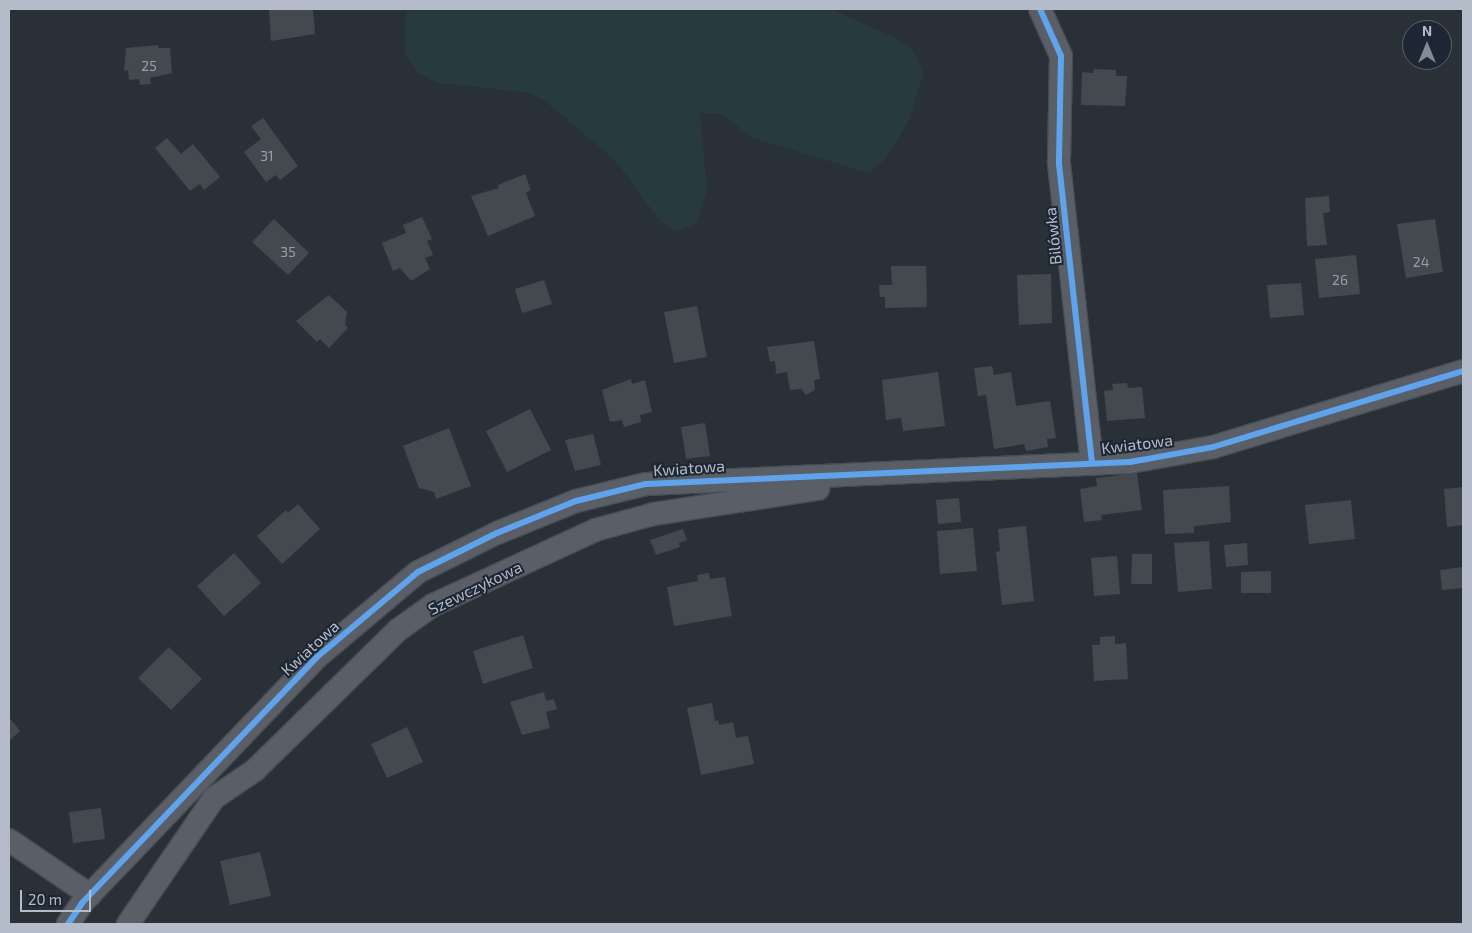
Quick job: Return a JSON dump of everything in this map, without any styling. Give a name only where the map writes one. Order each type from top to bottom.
[{"type":"street","name":"Bilówka","points":[[1040,9],[1061,56],[1060,164],[1092,463]]},
{"type":"street","name":"Kwiatowa","points":[[68,924],[90,895],[317,657],[418,572],[497,533],[576,501],[646,484],[1130,462],[1213,447],[1463,371]]},
{"type":"street","name":"Szewczykowa","points":[[128,924],[214,798],[255,770],[398,630],[433,606],[596,530],[654,514],[790,492],[878,483],[906,478],[916,471]]},
{"type":"street","points":[[9,840],[90,895]]},
{"type":"green space","points":[[406,9],[831,9],[894,37],[914,51],[923,73],[910,118],[886,158],[869,173],[753,138],[721,114],[700,113],[707,190],[696,223],[675,232],[657,217],[615,160],[545,101],[526,92],[437,83],[418,72],[405,54]]},
{"type":"building","points":[[269,9],[313,10],[315,34],[271,41]]},
{"type":"building","points":[[158,45],[158,48],[170,48],[172,73],[150,78],[151,84],[140,85],[139,79],[129,80],[128,70],[124,71],[126,48]]},
{"type":"building","points":[[1094,69],[1116,70],[1116,76],[1127,76],[1125,106],[1081,105],[1082,72],[1093,73]]},
{"type":"building","points":[[263,118],[298,166],[280,180],[276,175],[266,182],[244,152],[261,139],[251,126]]},
{"type":"building","points":[[167,138],[181,154],[193,144],[220,177],[204,190],[200,184],[190,191],[155,148]]},
{"type":"building","points":[[525,174],[531,190],[526,193],[535,216],[488,236],[471,196],[499,188],[498,185]]},
{"type":"building","points":[[1329,196],[1330,212],[1323,213],[1327,245],[1307,246],[1305,198]]},
{"type":"building","points":[[422,217],[432,239],[427,241],[433,255],[425,258],[430,269],[411,281],[400,268],[393,271],[382,243],[406,233],[403,225]]},
{"type":"building","points":[[274,219],[309,253],[288,275],[252,242]]},
{"type":"building","points":[[1435,219],[1443,272],[1406,278],[1397,224]]},
{"type":"building","points":[[1356,255],[1360,294],[1319,298],[1315,259]]},
{"type":"building","points":[[891,266],[926,266],[927,307],[885,308],[885,297],[880,297],[879,285],[892,285]]},
{"type":"building","points":[[1051,274],[1052,323],[1019,325],[1017,275]]},
{"type":"building","points":[[544,280],[552,304],[522,313],[515,289]]},
{"type":"building","points":[[1301,283],[1304,315],[1270,318],[1267,285]]},
{"type":"building","points":[[329,295],[347,312],[345,325],[348,328],[329,348],[320,339],[317,342],[296,321]]},
{"type":"building","points":[[697,306],[707,357],[674,363],[664,312]]},
{"type":"building","points":[[814,341],[820,379],[814,380],[815,390],[806,395],[801,389],[790,390],[787,372],[776,374],[775,361],[770,362],[767,347]]},
{"type":"building","points":[[992,366],[994,375],[1011,372],[1016,406],[1050,401],[1056,438],[1047,439],[1048,447],[1026,451],[1024,444],[994,449],[986,395],[978,396],[974,368]]},
{"type":"building","points":[[938,372],[945,426],[903,431],[901,418],[886,420],[882,380]]},
{"type":"building","points":[[631,379],[632,384],[645,380],[652,412],[640,415],[641,422],[624,427],[622,420],[610,422],[602,390]]},
{"type":"building","points":[[1127,383],[1128,388],[1142,387],[1145,418],[1107,421],[1104,391],[1113,390],[1112,384]]},
{"type":"building","points":[[530,409],[551,450],[507,472],[486,431]]},
{"type":"building","points":[[705,423],[710,456],[686,459],[681,427]]},
{"type":"building","points":[[449,428],[471,486],[436,499],[434,492],[419,488],[403,446]]},
{"type":"building","points":[[593,434],[601,465],[575,471],[565,440]]},
{"type":"building","points":[[1137,473],[1142,510],[1101,515],[1102,520],[1084,522],[1080,489],[1097,486],[1096,478]]},
{"type":"building","points":[[1229,486],[1231,522],[1194,526],[1194,533],[1165,534],[1163,490]]},
{"type":"building","points":[[1463,487],[1463,525],[1447,527],[1444,489]]},
{"type":"building","points":[[959,498],[961,522],[938,524],[936,500]]},
{"type":"building","points":[[1351,500],[1355,539],[1309,544],[1305,505]]},
{"type":"building","points":[[298,504],[320,529],[282,564],[257,536],[286,510],[288,513]]},
{"type":"building","points":[[1026,526],[1034,601],[1002,605],[996,552],[1000,551],[998,529]]},
{"type":"building","points":[[973,528],[977,571],[940,574],[937,531]]},
{"type":"building","points":[[683,529],[687,540],[679,543],[680,547],[656,555],[650,540]]},
{"type":"building","points":[[1209,541],[1212,589],[1178,592],[1174,543]]},
{"type":"building","points":[[1247,543],[1248,565],[1226,567],[1224,545]]},
{"type":"building","points":[[234,553],[261,583],[224,616],[197,586]]},
{"type":"building","points":[[1132,554],[1152,554],[1152,584],[1131,584]]},
{"type":"building","points":[[1117,556],[1120,594],[1094,596],[1091,558]]},
{"type":"building","points":[[1463,567],[1463,588],[1442,590],[1440,570]]},
{"type":"building","points":[[1271,571],[1271,593],[1241,593],[1241,572]]},
{"type":"building","points":[[709,573],[710,579],[725,577],[732,616],[674,626],[667,587],[698,581],[697,575]]},
{"type":"building","points":[[523,635],[533,668],[483,684],[473,651]]},
{"type":"building","points":[[1115,636],[1115,644],[1126,643],[1128,679],[1094,681],[1092,645],[1100,645],[1100,637]]},
{"type":"building","points":[[169,647],[202,679],[171,710],[138,678]]},
{"type":"building","points":[[544,692],[546,701],[554,699],[557,709],[546,712],[550,728],[522,735],[510,702]]},
{"type":"building","points":[[712,703],[715,721],[718,720],[719,725],[733,722],[736,738],[748,736],[754,764],[701,775],[687,708]]},
{"type":"building","points":[[9,717],[20,731],[9,741]]},
{"type":"building","points":[[407,727],[423,762],[387,778],[371,744]]},
{"type":"building","points":[[101,808],[105,839],[73,843],[69,812]]},
{"type":"building","points":[[260,852],[271,896],[230,905],[220,861]]},
{"type":"cycle path","points":[[1040,9],[1061,56],[1059,164],[1092,463]]},
{"type":"cycle path","points":[[68,924],[82,903],[317,657],[418,572],[497,533],[576,501],[646,484],[1130,462],[1213,447],[1463,371]]}]
